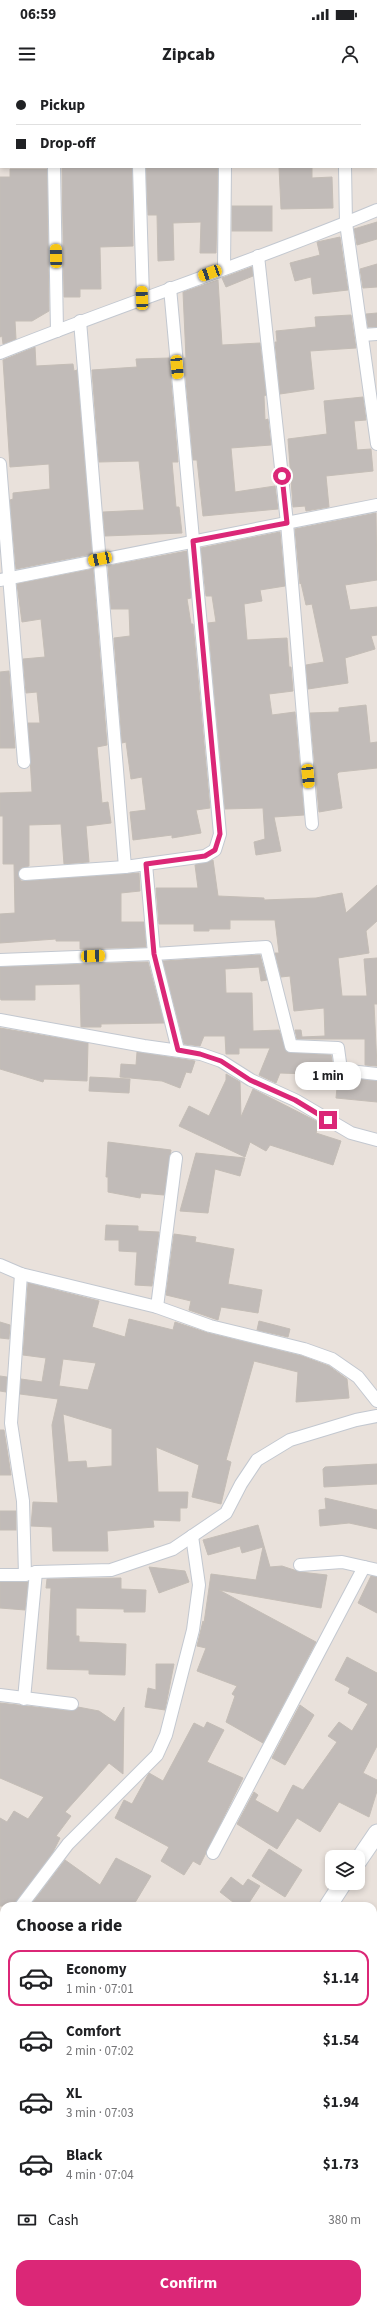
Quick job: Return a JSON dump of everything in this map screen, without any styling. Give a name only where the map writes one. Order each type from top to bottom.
[{"type":"street","points":[[54,168],[57,331]]},
{"type":"street","points":[[139,168],[142,298]]},
{"type":"street","points":[[224,268],[225,168]]},
{"type":"street","points":[[345,168],[346,223],[377,444]]},
{"type":"street","points":[[0,353],[80,321],[258,256],[377,210]]},
{"type":"street","points":[[258,256],[287,523],[312,824]]},
{"type":"street","points":[[25,874],[125,867],[205,856],[215,850],[220,834],[170,288]]},
{"type":"street","points":[[80,321],[125,867]]},
{"type":"street","points":[[362,334],[377,334]]},
{"type":"street","points":[[0,464],[5,579],[24,762]]},
{"type":"street","points":[[5,579],[377,505]]},
{"type":"street","points":[[146,864],[154,954],[178,1050]]},
{"type":"street","points":[[0,960],[154,954],[266,946],[291,1046],[338,1048],[341,1070],[377,1074]]},
{"type":"street","points":[[0,1020],[144,1046],[200,1054],[221,1061],[250,1080],[295,1100],[351,1133],[377,1140]]},
{"type":"street","points":[[157,1307],[176,1158]]},
{"type":"street","points":[[0,1265],[21,1274],[157,1307],[210,1326],[304,1349],[332,1359],[358,1377],[377,1401]]},
{"type":"street","points":[[21,1274],[12,1423],[31,1573],[24,1699]]},
{"type":"street","points":[[0,1575],[111,1570],[173,1549],[226,1513],[241,1484],[257,1460],[290,1440],[356,1420],[377,1416]]},
{"type":"street","points":[[25,1902],[68,1844],[157,1755],[166,1735],[193,1630],[199,1585],[192,1536]]},
{"type":"street","points":[[300,1565],[342,1562],[377,1570]]},
{"type":"street","points":[[213,1852],[364,1567]]},
{"type":"street","points":[[0,1695],[72,1704]]},
{"type":"street","points":[[365,1851],[377,1833]]},
{"type":"street","points":[[331,1902],[338,1890]]},
{"type":"building","points":[[62,168],[132,168],[133,246],[100,247],[101,289],[80,289],[80,297],[64,297]]},
{"type":"building","points":[[146,168],[218,168],[216,253],[200,253],[201,222],[173,223],[174,260],[158,261],[157,215],[148,215]]},
{"type":"building","points":[[279,168],[312,168],[312,178],[332,177],[333,208],[281,209]]},
{"type":"building","points":[[10,169],[47,169],[49,311],[32,321],[15,321],[16,339],[3,344],[2,336],[0,337],[0,177],[10,177]]},
{"type":"building","points":[[232,206],[272,206],[272,231],[232,231]]},
{"type":"building","points":[[377,222],[377,239],[357,245],[354,229]]},
{"type":"building","points":[[340,237],[348,290],[313,294],[311,277],[295,281],[290,263],[320,255],[317,242]]},
{"type":"building","points":[[377,264],[377,287],[363,288],[360,269]]},
{"type":"building","points":[[252,267],[253,276],[226,287],[222,278]]},
{"type":"building","points":[[218,280],[222,345],[260,343],[266,395],[264,396],[265,420],[268,419],[271,445],[231,448],[235,492],[275,486],[278,509],[203,516],[197,460],[193,460],[184,358],[186,358],[183,292]]},
{"type":"building","points":[[377,313],[377,327],[368,327],[366,314]]},
{"type":"building","points":[[351,315],[356,348],[310,351],[314,389],[280,394],[275,342],[277,342],[276,331],[316,327],[315,317]]},
{"type":"building","points":[[35,347],[36,366],[73,364],[74,371],[77,370],[92,554],[16,569],[10,500],[13,499],[13,493],[50,489],[49,464],[10,467],[3,360]]},
{"type":"building","points":[[169,358],[178,462],[172,462],[176,507],[179,507],[182,533],[105,536],[103,512],[144,510],[139,461],[99,462],[92,370],[137,367],[136,359]]},
{"type":"building","points":[[363,397],[366,420],[354,421],[357,450],[371,449],[373,471],[326,476],[329,507],[306,511],[305,506],[293,507],[288,439],[327,434],[324,401]]},
{"type":"building","points":[[376,513],[377,580],[345,585],[350,610],[377,607],[377,635],[371,636],[375,649],[345,658],[348,683],[308,689],[306,665],[324,662],[312,604],[306,605],[301,583],[300,584],[295,529]]},
{"type":"building","points":[[280,532],[285,586],[260,590],[262,601],[244,604],[247,640],[287,638],[289,667],[291,667],[293,691],[269,694],[272,715],[295,712],[304,815],[274,817],[281,851],[256,855],[254,842],[265,839],[263,808],[225,809],[208,623],[216,622],[212,596],[206,596],[201,548]]},
{"type":"building","points":[[187,551],[191,598],[187,599],[191,624],[193,624],[210,808],[196,810],[201,833],[172,838],[172,835],[133,840],[130,812],[146,810],[142,777],[131,779],[126,742],[122,743],[114,638],[130,636],[129,609],[111,609],[108,566]]},
{"type":"building","points":[[93,569],[107,745],[97,747],[102,803],[108,802],[111,823],[86,826],[89,862],[64,864],[61,824],[29,825],[29,866],[21,868],[18,875],[21,881],[26,881],[139,873],[140,891],[121,893],[121,922],[144,922],[146,947],[80,949],[80,941],[56,941],[56,939],[0,943],[0,914],[15,913],[14,864],[3,864],[3,816],[0,816],[0,793],[32,792],[28,723],[40,723],[37,692],[26,693],[23,659],[45,657],[41,619],[22,622],[17,584]]},
{"type":"building","points":[[9,671],[15,748],[0,748],[0,672]]},
{"type":"building","points":[[366,705],[370,743],[377,742],[377,768],[339,772],[337,774],[342,808],[319,812],[310,713],[339,712],[339,708]]},
{"type":"building","points":[[213,860],[218,896],[264,898],[264,900],[316,898],[342,893],[346,913],[377,885],[377,921],[366,931],[369,953],[338,958],[342,996],[367,996],[364,959],[377,958],[377,1004],[374,1004],[377,1066],[365,1065],[365,1039],[297,1039],[295,1030],[301,1030],[302,1037],[325,1036],[324,1008],[294,1011],[290,976],[281,977],[275,953],[279,953],[275,920],[230,920],[230,929],[209,929],[209,931],[194,931],[194,924],[159,924],[156,888],[198,888],[195,865]]},
{"type":"building","points":[[260,955],[267,980],[261,981],[259,967],[225,969],[226,993],[252,993],[253,1031],[279,1030],[287,1052],[331,1055],[333,1066],[307,1065],[307,1074],[280,1073],[276,1083],[259,1075],[270,1048],[239,1048],[239,1054],[226,1054],[225,1036],[204,1036],[200,1046],[184,1044],[163,961]]},
{"type":"building","points":[[148,962],[164,1023],[101,1024],[101,1027],[81,1027],[80,984],[35,985],[35,1000],[1,1000],[0,998],[0,967]]},
{"type":"building","points":[[0,1028],[88,1043],[87,1081],[44,1079],[43,1082],[0,1069]]},
{"type":"building","points":[[137,1052],[195,1061],[191,1073],[186,1072],[180,1088],[162,1081],[120,1077],[121,1064],[136,1065]]},
{"type":"building","points":[[226,1074],[240,1082],[241,1117],[253,1089],[320,1123],[316,1133],[341,1141],[333,1165],[270,1145],[266,1151],[250,1142],[245,1157],[179,1126],[189,1106],[209,1116],[226,1080]]},
{"type":"building","points":[[90,1077],[130,1079],[129,1093],[89,1091]]},
{"type":"building","points":[[338,1077],[377,1081],[377,1102],[336,1098]]},
{"type":"building","points":[[108,1142],[171,1150],[164,1195],[141,1193],[140,1198],[108,1192],[108,1177],[106,1177]]},
{"type":"building","points":[[196,1153],[245,1158],[240,1176],[215,1169],[208,1213],[180,1211]]},
{"type":"building","points":[[106,1225],[138,1226],[138,1231],[159,1232],[152,1286],[135,1285],[137,1252],[119,1251],[119,1240],[105,1240]]},
{"type":"building","points":[[174,1234],[196,1237],[195,1242],[234,1249],[228,1284],[262,1290],[258,1313],[221,1307],[218,1320],[189,1310],[191,1301],[166,1295]]},
{"type":"building","points":[[28,1283],[99,1301],[92,1327],[125,1337],[129,1319],[173,1330],[175,1322],[208,1333],[302,1356],[329,1366],[347,1379],[349,1398],[296,1402],[298,1372],[254,1361],[226,1460],[231,1462],[221,1504],[192,1497],[199,1465],[156,1447],[158,1492],[188,1492],[187,1508],[180,1508],[180,1521],[153,1520],[154,1527],[107,1531],[108,1551],[53,1551],[52,1527],[31,1526],[33,1502],[58,1503],[52,1425],[58,1399],[20,1394],[21,1379],[42,1382],[46,1358],[23,1355]],"holes":[[[63,1359],[96,1363],[88,1390],[59,1386]],[[63,1414],[112,1429],[112,1466],[87,1468],[86,1461],[68,1462]]]},
{"type":"building","points":[[259,1321],[290,1329],[288,1337],[257,1330]]},
{"type":"building","points":[[0,1322],[10,1325],[9,1339],[0,1338]]},
{"type":"building","points":[[0,1376],[7,1377],[6,1392],[0,1391]]},
{"type":"building","points":[[0,1430],[4,1430],[11,1475],[0,1475]]},
{"type":"building","points":[[377,1464],[377,1484],[324,1487],[323,1469],[325,1467]]},
{"type":"building","points":[[325,1498],[377,1510],[377,1529],[349,1523],[320,1526],[319,1510],[326,1509]]},
{"type":"building","points":[[0,1511],[16,1511],[16,1530],[0,1530]]},
{"type":"building","points":[[258,1525],[270,1567],[282,1566],[300,1572],[327,1575],[321,1608],[219,1590],[316,1642],[263,1743],[226,1722],[235,1696],[232,1694],[237,1686],[197,1671],[206,1648],[197,1646],[203,1621],[204,1623],[211,1574],[256,1580],[263,1547],[242,1553],[240,1546],[208,1555],[203,1540]]},
{"type":"building","points":[[149,1567],[185,1571],[189,1582],[159,1593]]},
{"type":"building","points":[[371,1576],[377,1577],[377,1613],[358,1603]]},
{"type":"building","points":[[121,1578],[121,1589],[146,1590],[145,1612],[124,1612],[124,1609],[76,1608],[76,1636],[79,1636],[79,1642],[126,1644],[125,1675],[89,1674],[89,1670],[47,1669],[51,1588],[46,1588],[47,1579]]},
{"type":"building","points":[[0,1582],[28,1582],[25,1610],[0,1608]]},
{"type":"building","points":[[347,1657],[377,1673],[377,1746],[363,1773],[377,1780],[377,1791],[369,1817],[339,1802],[320,1832],[297,1818],[277,1849],[237,1824],[254,1792],[258,1795],[255,1800],[278,1813],[293,1785],[303,1790],[337,1742],[328,1736],[339,1722],[352,1731],[368,1704],[348,1693],[350,1688],[335,1680]]},
{"type":"building","points":[[156,1664],[174,1664],[165,1710],[145,1707],[148,1688],[156,1690]]},
{"type":"building","points":[[0,1703],[71,1711],[78,1707],[99,1711],[115,1722],[124,1707],[123,1774],[109,1763],[65,1812],[71,1816],[56,1836],[60,1838],[53,1852],[17,1902],[0,1902],[0,1818],[7,1822],[14,1811],[28,1819],[44,1797],[0,1778]]},
{"type":"building","points":[[300,1705],[314,1715],[285,1765],[272,1758]]},
{"type":"building","points":[[207,1722],[224,1730],[207,1762],[243,1778],[200,1865],[193,1861],[184,1875],[161,1861],[169,1847],[115,1818],[124,1800],[132,1804],[149,1773],[163,1781],[194,1723],[204,1728]]},
{"type":"building","points":[[269,1849],[302,1870],[285,1897],[252,1876]]},
{"type":"building","points":[[116,1858],[151,1876],[135,1902],[33,1902],[65,1860],[100,1885]]},
{"type":"building","points":[[231,1877],[243,1886],[248,1879],[260,1886],[250,1902],[233,1902],[220,1892]]},
{"type":"route","points":[[282,476],[287,523],[193,541],[220,834],[215,850],[205,856],[146,864],[154,954],[178,1050],[200,1054],[221,1061],[250,1080],[295,1100],[328,1120]]}]
